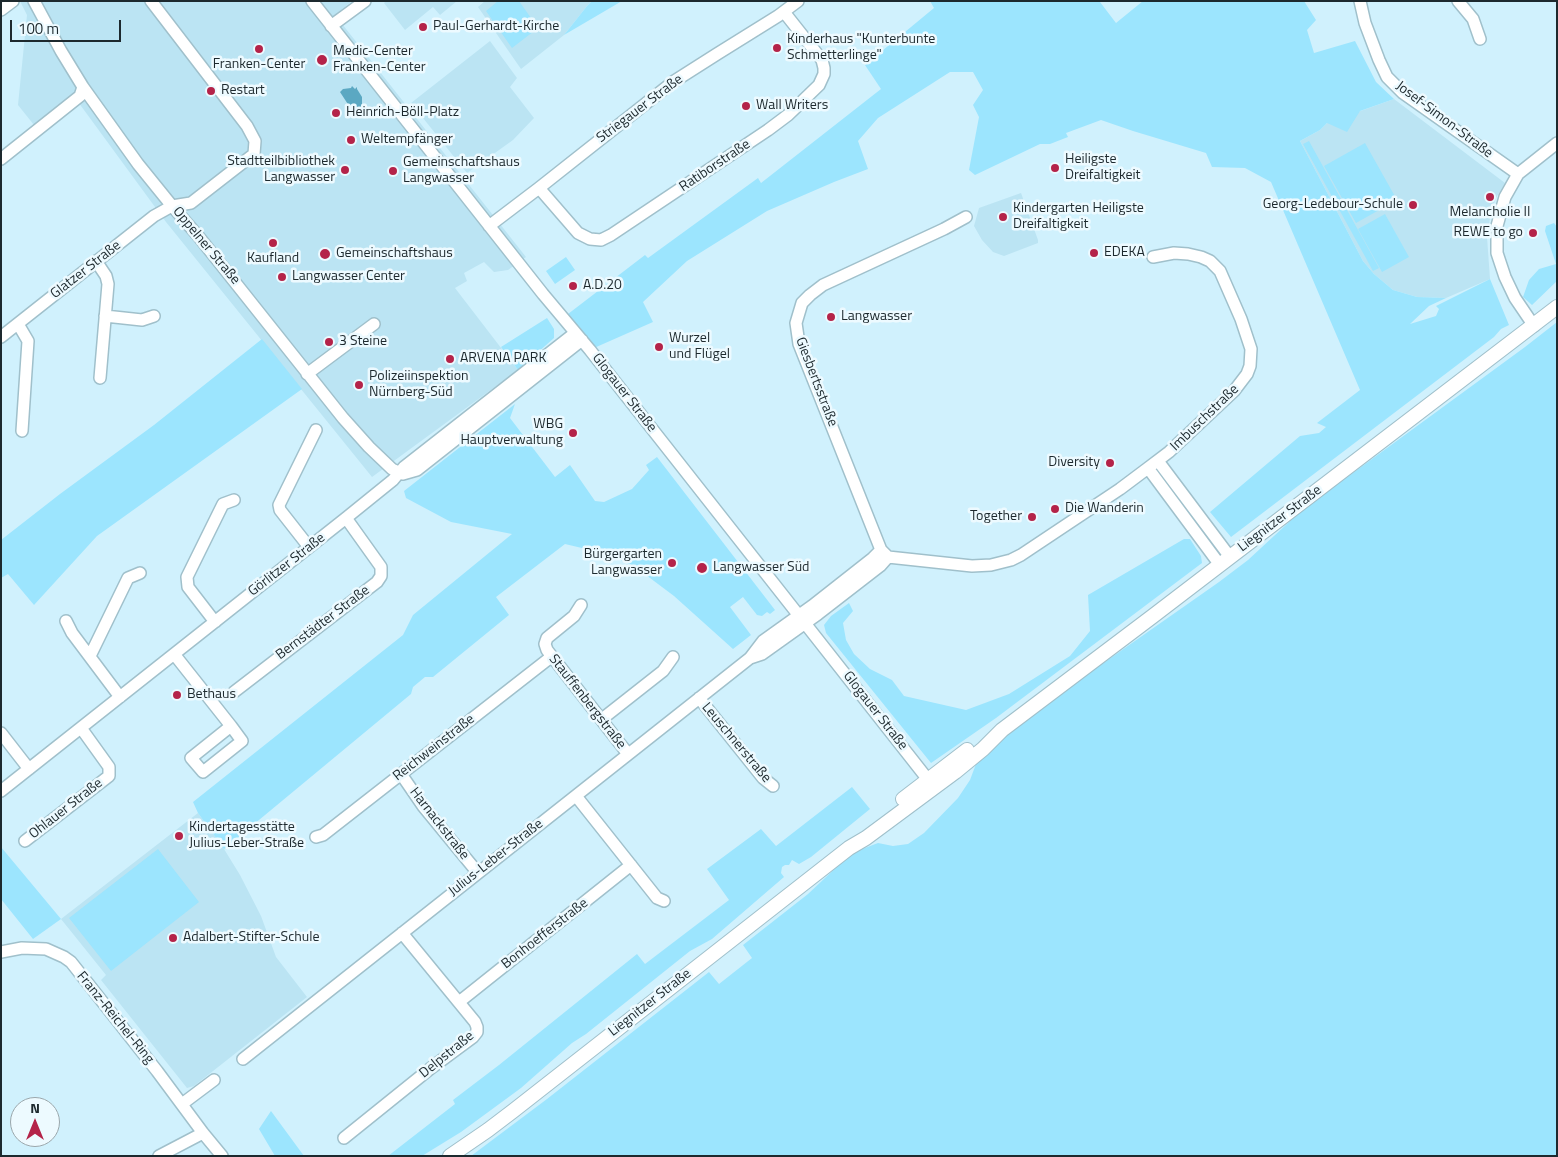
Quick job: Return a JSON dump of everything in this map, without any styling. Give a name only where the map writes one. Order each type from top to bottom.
[{"type":"main road","name":"Liegnitzer Straße","points":[[450,1156],[513,1111],[848,848],[861,833],[931,783],[979,741],[1002,730],[1557,307]]},
{"type":"street","points":[[1,10],[13,1]]},
{"type":"street","name":"Glatzer Straße","points":[[1,337],[154,216],[172,206],[191,203],[254,154],[255,141],[247,126],[151,1]]},
{"type":"street","name":"Glogauer Straße","points":[[312,1],[931,783]]},
{"type":"street","points":[[331,26],[365,1]]},
{"type":"street","name":"Striegauer Straße","points":[[489,226],[673,82],[784,12],[798,1]]},
{"type":"street","name":"Josef-Simon-Straße","points":[[1360,1],[1365,22],[1387,77],[1403,93],[1518,174]]},
{"type":"street","points":[[1458,1],[1473,20],[1480,39]]},
{"type":"street","name":"Oppelner Straße","points":[[38,4],[83,87],[123,143],[358,436],[386,464],[400,474]]},
{"type":"street","name":"Ratiborstraße","points":[[538,188],[578,232],[590,239],[600,240],[611,235],[768,130],[788,115],[809,95],[819,85],[824,74],[822,60],[784,12]]},
{"type":"street","points":[[1,159],[76,100],[80,96],[83,87]]},
{"type":"street","points":[[1534,326],[1509,288],[1497,253],[1497,226],[1505,197],[1518,174],[1557,143]]},
{"type":"street","name":"Giesbertsstraße","points":[[885,553],[799,344],[796,323],[798,313],[802,303],[823,285],[966,217]]},
{"type":"street","name":"Imbuschstraße","points":[[885,553],[972,566],[991,565],[1011,560],[1158,461],[1234,391],[1247,374],[1251,358],[1249,339],[1220,271],[1210,261],[1188,254],[1174,253],[1153,257]]},
{"type":"street","points":[[96,261],[106,276],[108,284],[100,378]]},
{"type":"street","points":[[105,316],[142,320],[154,316]]},
{"type":"street","points":[[18,324],[28,341],[22,431]]},
{"type":"street","points":[[307,374],[374,324]]},
{"type":"street","name":"Görlitzer Straße","points":[[1,790],[400,474],[407,474],[417,470],[579,337]]},
{"type":"street","points":[[309,547],[280,510],[279,505],[316,430]]},
{"type":"street","name":"Imbuschstraße","points":[[1158,461],[1225,561]]},
{"type":"street","points":[[1148,468],[1225,561]]},
{"type":"street","points":[[215,622],[188,587],[187,577],[224,504],[234,500]]},
{"type":"street","name":"Bernstädter Straße","points":[[234,692],[377,582],[381,576],[381,567],[346,518]]},
{"type":"street","points":[[802,619],[858,570],[885,553]]},
{"type":"street","points":[[90,656],[128,578],[140,573]]},
{"type":"street","name":"Stauffenbergstraße","points":[[580,605],[574,616],[547,638],[545,644],[551,657],[602,718],[628,754]]},
{"type":"street","name":"Julius-Leber-Straße","points":[[243,1059],[750,658],[763,641],[802,619]]},
{"type":"street","points":[[66,621],[72,633],[120,697]]},
{"type":"street","points":[[174,654],[231,726]]},
{"type":"street","name":"Reichweinstraße","points":[[316,837],[323,835],[551,657]]},
{"type":"street","points":[[602,718],[663,671],[673,657]]},
{"type":"street","name":"Leuschnerstraße","points":[[699,698],[763,778],[774,786]]},
{"type":"street","name":"Ohlauer Straße","points":[[26,841],[109,776],[109,767],[80,728]]},
{"type":"street","points":[[1,733],[29,768]]},
{"type":"street","name":"Harnackstraße","points":[[401,774],[478,873]]},
{"type":"street","points":[[576,796],[658,898],[664,901]]},
{"type":"street","name":"Bonhoefferstraße","points":[[459,1002],[631,865]]},
{"type":"street","name":"Delpstraße","points":[[344,1138],[477,1032],[476,1022],[402,933]]},
{"type":"street","name":"Franz-Reichel-Ring","points":[[1,952],[22,948],[46,948],[71,962],[222,1156]]},
{"type":"street","points":[[182,1104],[214,1080]]},
{"type":"street","points":[[159,1156],[203,1133]]},
{"type":"shaded area","points":[[20,1],[352,1],[335,15],[526,257],[508,270],[494,272],[484,262],[464,273],[467,281],[455,288],[518,370],[372,477],[166,222],[73,95],[34,125],[18,105],[27,15]]},
{"type":"shaded area","points":[[386,1],[457,1],[440,15],[433,7],[405,30],[384,3]]},
{"type":"shaded area","points":[[485,1],[592,1],[564,35],[521,69],[478,7]]},
{"type":"shaded area","points":[[498,1],[519,1],[538,28],[512,48],[486,11]]},
{"type":"shaded area","points":[[592,1],[622,1],[564,35],[587,6]]},
{"type":"shaded area","points":[[930,1],[1101,1],[1116,23],[1143,1],[1304,1],[1316,20],[1307,30],[1314,53],[1355,41],[1376,82],[1394,99],[1360,111],[1347,132],[1327,123],[1320,130],[1300,141],[1363,261],[1374,274],[1393,290],[1417,297],[1446,298],[1429,306],[1410,324],[1436,316],[1439,309],[1436,306],[1490,279],[1509,325],[1501,329],[1494,337],[1231,537],[1210,512],[1300,436],[1319,433],[1326,427],[1317,423],[1360,390],[1271,182],[1245,168],[1212,167],[1206,153],[1101,120],[1066,133],[1068,137],[1050,144],[1040,144],[975,175],[969,170],[979,117],[973,105],[983,90],[973,72],[950,72],[878,118],[858,141],[868,169],[767,211],[687,261],[643,302],[653,322],[594,348],[568,314],[645,255],[648,258],[758,178],[761,183],[881,89],[865,65],[934,8]]},
{"type":"shaded area","points":[[490,41],[517,78],[510,87],[534,118],[513,140],[467,173],[411,103]]},
{"type":"shaded area","points":[[352,86],[355,89],[357,87],[362,97],[362,104],[358,112],[348,116],[353,112],[340,92]]},
{"type":"shaded area","name":"Georg-Ledebour-Schule","points":[[1394,99],[1505,183],[1496,198],[1491,212],[1487,237],[1490,279],[1446,298],[1417,297],[1393,290],[1374,274],[1363,261],[1300,141],[1320,130],[1327,123]]},
{"type":"shaded area","points":[[1309,141],[1379,268],[1373,271],[1303,144]]},
{"type":"shaded area","points":[[1365,143],[1397,200],[1356,223],[1324,166]]},
{"type":"shaded area","name":"Kindergarten Heiligste Dreifaltigkeit","points":[[1021,193],[1038,243],[1004,256],[993,252],[982,240],[974,226],[979,208]]},
{"type":"shaded area","points":[[1385,214],[1409,257],[1382,272],[1358,229]]},
{"type":"shaded area","points":[[1554,223],[1557,227],[1557,281],[1532,305],[1523,297],[1529,280],[1539,269],[1556,264],[1545,231],[1546,226]]},
{"type":"shaded area","points":[[566,257],[575,270],[555,284],[546,271]]},
{"type":"shaded area","points":[[547,318],[554,329],[554,338],[518,370],[501,347]]},
{"type":"shaded area","points":[[1557,322],[1557,1156],[471,1156],[709,972],[719,984],[752,958],[743,945],[808,894],[842,862],[857,851],[878,843],[893,846],[908,844],[924,833],[958,798],[970,780],[976,764],[1011,731],[1065,690],[1219,582],[1248,560],[1301,511]]},
{"type":"shaded area","points":[[262,339],[302,389],[97,536],[34,605],[8,574],[1,578],[1,540],[154,425]]},
{"type":"shaded area","points":[[515,404],[510,418],[555,477],[570,465],[595,501],[604,502],[632,489],[649,470],[646,465],[657,457],[775,610],[770,614],[767,612],[762,616],[757,615],[743,597],[730,607],[751,635],[733,649],[674,596],[634,566],[603,553],[565,544],[496,597],[509,615],[433,677],[425,677],[413,687],[411,694],[224,849],[198,813],[193,802],[403,635],[413,615],[512,534],[451,522],[406,498],[404,491]]},
{"type":"shaded area","points":[[1184,539],[1190,539],[1201,556],[1202,563],[996,718],[931,763],[826,633],[824,625],[831,616],[849,603],[853,611],[843,623],[846,640],[854,654],[870,669],[892,680],[904,696],[966,710],[1009,694],[1070,656],[1090,631],[1088,595]]},
{"type":"shaded area","points":[[852,787],[870,809],[811,857],[799,864],[792,860],[789,865],[782,867],[781,873],[784,877],[712,939],[690,951],[586,1034],[572,1043],[521,1088],[461,1132],[422,1156],[388,1156],[455,1104],[453,1100],[637,954],[645,964],[729,900],[707,869],[761,829],[776,846]]},
{"type":"shaded area","name":"Adalbert-Stifter-Schule","points":[[198,813],[240,875],[261,916],[276,957],[307,997],[194,1086],[187,1088],[101,980],[106,975],[61,919]]},
{"type":"shaded area","points":[[1,847],[61,919],[33,939],[1,899]]},
{"type":"shaded area","points":[[158,849],[199,902],[111,971],[69,918]]},
{"type":"shaded area","points":[[271,1111],[304,1156],[275,1156],[259,1129]]},
{"type":"place","name":"Paul-Gerhardt-Kirche","points":[[423,27]]},
{"type":"place","name":"Kinderhaus \"Kunterbunte Schmetterlinge\"","points":[[777,48]]},
{"type":"place","name":"Franken-Center","points":[[259,49]]},
{"type":"place","name":"Medic-Center Franken-Center","points":[[322,60]]},
{"type":"place","name":"Restart","points":[[211,91]]},
{"type":"place","name":"Wall Writers","points":[[746,106]]},
{"type":"place","name":"Heinrich-Böll-Platz","points":[[336,113]]},
{"type":"place","name":"Weltempfänger","points":[[351,140]]},
{"type":"place","name":"Heiligste Dreifaltigkeit","points":[[1055,168]]},
{"type":"place","name":"Stadtteilbibliothek Langwasser","points":[[345,170]]},
{"type":"place","name":"Gemeinschaftshaus Langwasser","points":[[393,171]]},
{"type":"place","name":"Melancholie II","points":[[1490,197]]},
{"type":"place","name":"Georg-Ledebour-Schule","points":[[1413,205]]},
{"type":"place","name":"Kindergarten Heiligste Dreifaltigkeit","points":[[1003,217]]},
{"type":"place","name":"REWE to go","points":[[1533,233]]},
{"type":"place","name":"Kaufland","points":[[273,243]]},
{"type":"place","name":"EDEKA","points":[[1094,253]]},
{"type":"place","name":"Gemeinschaftshaus","points":[[325,254]]},
{"type":"place","name":"Langwasser Center","points":[[282,277]]},
{"type":"place","name":"A.D.20","points":[[573,286]]},
{"type":"place","name":"Langwasser","points":[[831,317]]},
{"type":"place","name":"3 Steine","points":[[329,342]]},
{"type":"place","name":"Wurzel und Flügel","points":[[659,347]]},
{"type":"place","name":"ARVENA PARK","points":[[450,359]]},
{"type":"place","name":"Polizeiinspektion Nürnberg-Süd","points":[[359,385]]},
{"type":"place","name":"WBG Hauptverwaltung","points":[[573,433]]},
{"type":"place","name":"Diversity","points":[[1110,463]]},
{"type":"place","name":"Die Wanderin","points":[[1055,509]]},
{"type":"place","name":"Together","points":[[1032,517]]},
{"type":"place","name":"Bürgergarten Langwasser","points":[[672,563]]},
{"type":"place","name":"Langwasser Süd","points":[[702,568]]},
{"type":"place","name":"Bethaus","points":[[177,695]]},
{"type":"place","name":"Kindertagesstätte Julius-Leber-Straße","points":[[179,836]]},
{"type":"place","name":"Adalbert-Stifter-Schule","points":[[173,938]]}]
